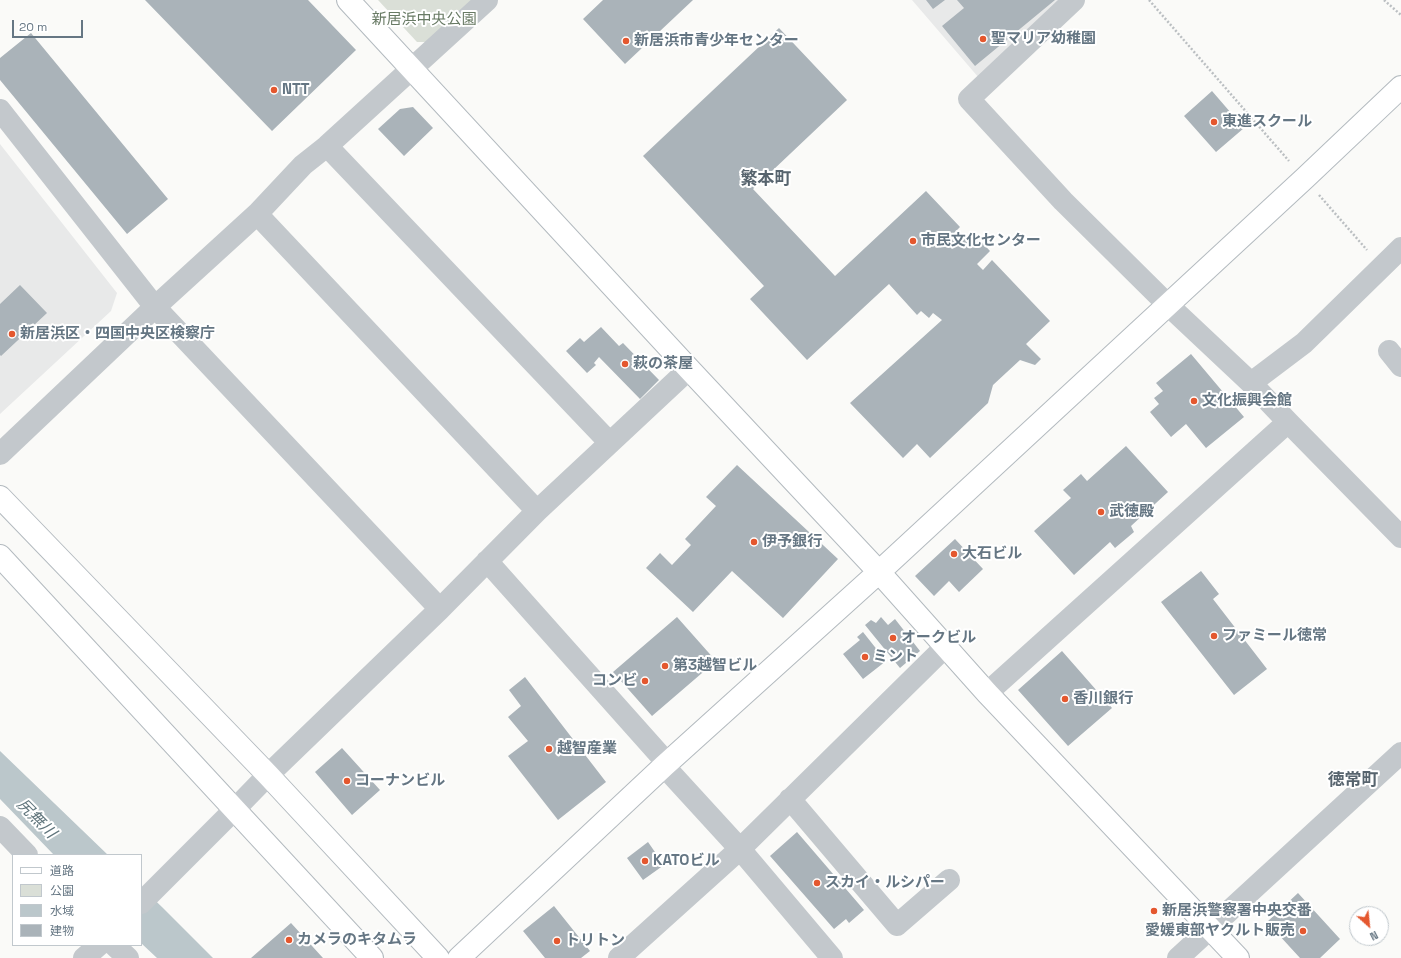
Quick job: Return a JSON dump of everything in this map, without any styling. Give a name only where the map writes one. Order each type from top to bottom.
[{"type":"street","points":[[348,0],[410,69],[879,572],[987,693],[1238,958]]},
{"type":"street","points":[[0,454],[155,307],[257,214],[303,164],[327,146],[487,0]]},
{"type":"street","points":[[1074,0],[969,99],[1063,201],[1168,305],[1251,383],[1288,422],[1400,533]]},
{"type":"street","points":[[459,958],[665,764],[879,572],[1305,178],[1401,87]]},
{"type":"street","points":[[0,110],[155,307],[440,609]]},
{"type":"street","points":[[327,146],[609,442]]},
{"type":"street","points":[[257,214],[537,511]]},
{"type":"street","points":[[1251,383],[1304,343],[1401,248]]},
{"type":"street","points":[[142,902],[268,775],[440,609],[537,511],[609,442],[689,369]]},
{"type":"street","points":[[987,693],[1288,422]]},
{"type":"street","points":[[0,497],[268,775],[438,958]]},
{"type":"street","points":[[0,556],[372,958]]},
{"type":"street","points":[[487,560],[740,849],[832,958]]},
{"type":"street","points":[[619,958],[740,849],[946,646]]},
{"type":"street","points":[[1178,958],[1401,753]]},
{"type":"street","points":[[790,799],[897,925],[949,880]]},
{"type":"street","points":[[0,827],[26,854]]},
{"type":"street","points":[[84,958],[98,946]]},
{"type":"street","points":[[115,946],[128,958]]},
{"type":"path","points":[[1149,0],[1382,267]]},
{"type":"path","points":[[1384,0],[1401,15]]},
{"type":"shaded area","name":"聖マリア幼稚園","points":[[912,0],[1063,0],[979,78]]},
{"type":"shaded area","points":[[0,144],[117,293],[111,311],[0,414]]},
{"type":"green space","name":"新居浜中央公園","points":[[378,0],[475,0],[430,42],[417,42]]},
{"type":"water","name":"尻無川","points":[[0,751],[107,854],[53,854],[0,799]]},
{"type":"water","points":[[142,888],[213,958],[157,958],[142,944]]},
{"type":"building","name":"NTT","points":[[145,0],[308,0],[356,50],[272,131]]},
{"type":"building","name":"新居浜市青少年センター","points":[[603,0],[693,0],[625,64],[583,19]]},
{"type":"building","points":[[926,0],[945,0],[933,9]]},
{"type":"building","name":"聖マリア幼稚園","points":[[957,0],[1055,0],[975,66],[942,26],[964,8]]},
{"type":"building","name":"市民文化センター","points":[[779,28],[847,100],[753,189],[835,276],[926,191],[960,227],[950,237],[958,245],[972,232],[990,251],[977,264],[983,270],[992,260],[1050,321],[1026,344],[1041,359],[1035,365],[1020,360],[993,385],[988,403],[930,458],[917,444],[903,458],[850,403],[942,320],[933,313],[929,318],[921,311],[917,315],[889,284],[807,360],[750,299],[764,286],[643,156]]},
{"type":"building","points":[[31,33],[168,199],[127,234],[0,80],[0,58]]},
{"type":"building","name":"東進スクール","points":[[1212,91],[1244,128],[1216,152],[1184,116]]},
{"type":"building","points":[[413,107],[433,128],[404,156],[378,129],[400,109]]},
{"type":"building","name":"新居浜区・四国中央区検察庁","points":[[20,285],[47,313],[1,356],[0,304]]},
{"type":"building","name":"萩の茶屋","points":[[601,327],[619,346],[623,343],[659,380],[640,399],[599,357],[594,363],[596,365],[587,373],[566,351],[580,338],[584,342]]},
{"type":"building","name":"文化振興会館","points":[[1191,354],[1244,417],[1206,448],[1186,424],[1171,437],[1150,412],[1159,404],[1154,398],[1163,391],[1156,383]]},
{"type":"building","name":"武徳殿","points":[[1126,446],[1168,492],[1131,526],[1134,532],[1115,548],[1110,542],[1074,575],[1034,531],[1071,498],[1063,490],[1081,474],[1087,481]]},
{"type":"building","name":"伊予銀行","points":[[737,465],[838,559],[783,618],[732,571],[693,612],[646,568],[660,553],[672,565],[691,545],[685,539],[716,506],[706,497]]},
{"type":"building","name":"大石ビル","points":[[955,539],[983,569],[959,592],[949,581],[934,596],[915,576]]},
{"type":"building","name":"ファミール徳常","points":[[1201,571],[1219,594],[1213,599],[1267,669],[1234,695],[1161,602]]},
{"type":"building","name":"第3越智ビル","points":[[677,617],[716,661],[652,716],[613,672]]},
{"type":"building","name":"オークビル","points":[[881,617],[888,625],[895,619],[920,651],[900,668],[865,625],[871,620],[876,623]]},
{"type":"building","name":"ミント","points":[[863,632],[886,661],[863,679],[843,654],[860,640],[857,637]]},
{"type":"building","name":"香川銀行","points":[[1062,651],[1112,708],[1068,746],[1018,690]]},
{"type":"building","name":"越智産業","points":[[525,677],[606,782],[558,820],[508,756],[528,741],[508,717],[521,706],[509,690]]},
{"type":"building","name":"コーナンビル","points":[[342,748],[380,790],[352,815],[315,772]]},
{"type":"building","name":"スカイ・ルシパー","points":[[797,832],[864,910],[849,923],[846,919],[834,929],[770,856]]},
{"type":"building","name":"KATOビル","points":[[648,842],[664,865],[643,880],[627,858]]},
{"type":"building","name":"愛媛東部ヤクルト販売","points":[[1298,893],[1340,939],[1320,958],[1300,958],[1267,922]]},
{"type":"building","name":"トリトン","points":[[554,906],[590,951],[581,958],[545,958],[523,931]]},
{"type":"building","name":"カメラのキタムラ","points":[[291,923],[323,958],[251,958]]},
{"type":"place","name":"聖マリア幼稚園","points":[[983,39]]},
{"type":"place","name":"新居浜市青少年センター","points":[[626,41]]},
{"type":"place","name":"NTT","points":[[274,90]]},
{"type":"place","name":"東進スクール","points":[[1214,122]]},
{"type":"place","name":"市民文化センター","points":[[913,241]]},
{"type":"place","name":"新居浜区・四国中央区検察庁","points":[[12,334]]},
{"type":"place","name":"萩の茶屋","points":[[625,364]]},
{"type":"place","name":"文化振興会館","points":[[1194,401]]},
{"type":"place","name":"武徳殿","points":[[1101,512]]},
{"type":"place","name":"伊予銀行","points":[[754,542]]},
{"type":"place","name":"大石ビル","points":[[954,554]]},
{"type":"place","name":"ファミール徳常","points":[[1214,636]]},
{"type":"place","name":"オークビル","points":[[893,638]]},
{"type":"place","name":"ミント","points":[[865,657]]},
{"type":"place","name":"第3越智ビル","points":[[665,666]]},
{"type":"place","name":"コンビ","points":[[645,681]]},
{"type":"place","name":"香川銀行","points":[[1065,699]]},
{"type":"place","name":"越智産業","points":[[549,749]]},
{"type":"place","name":"コーナンビル","points":[[347,781]]},
{"type":"place","name":"KATOビル","points":[[645,861]]},
{"type":"place","name":"スカイ・ルシパー","points":[[817,883]]},
{"type":"place","name":"新居浜警察署中央交番","points":[[1154,911]]},
{"type":"place","name":"愛媛東部ヤクルト販売","points":[[1303,931]]},
{"type":"place","name":"カメラのキタムラ","points":[[289,940]]},
{"type":"place","name":"トリトン","points":[[557,941]]},
{"type":"district","name":"繁本町","points":[[766,179]]},
{"type":"district","name":"徳常町","points":[[1353,780]]}]
